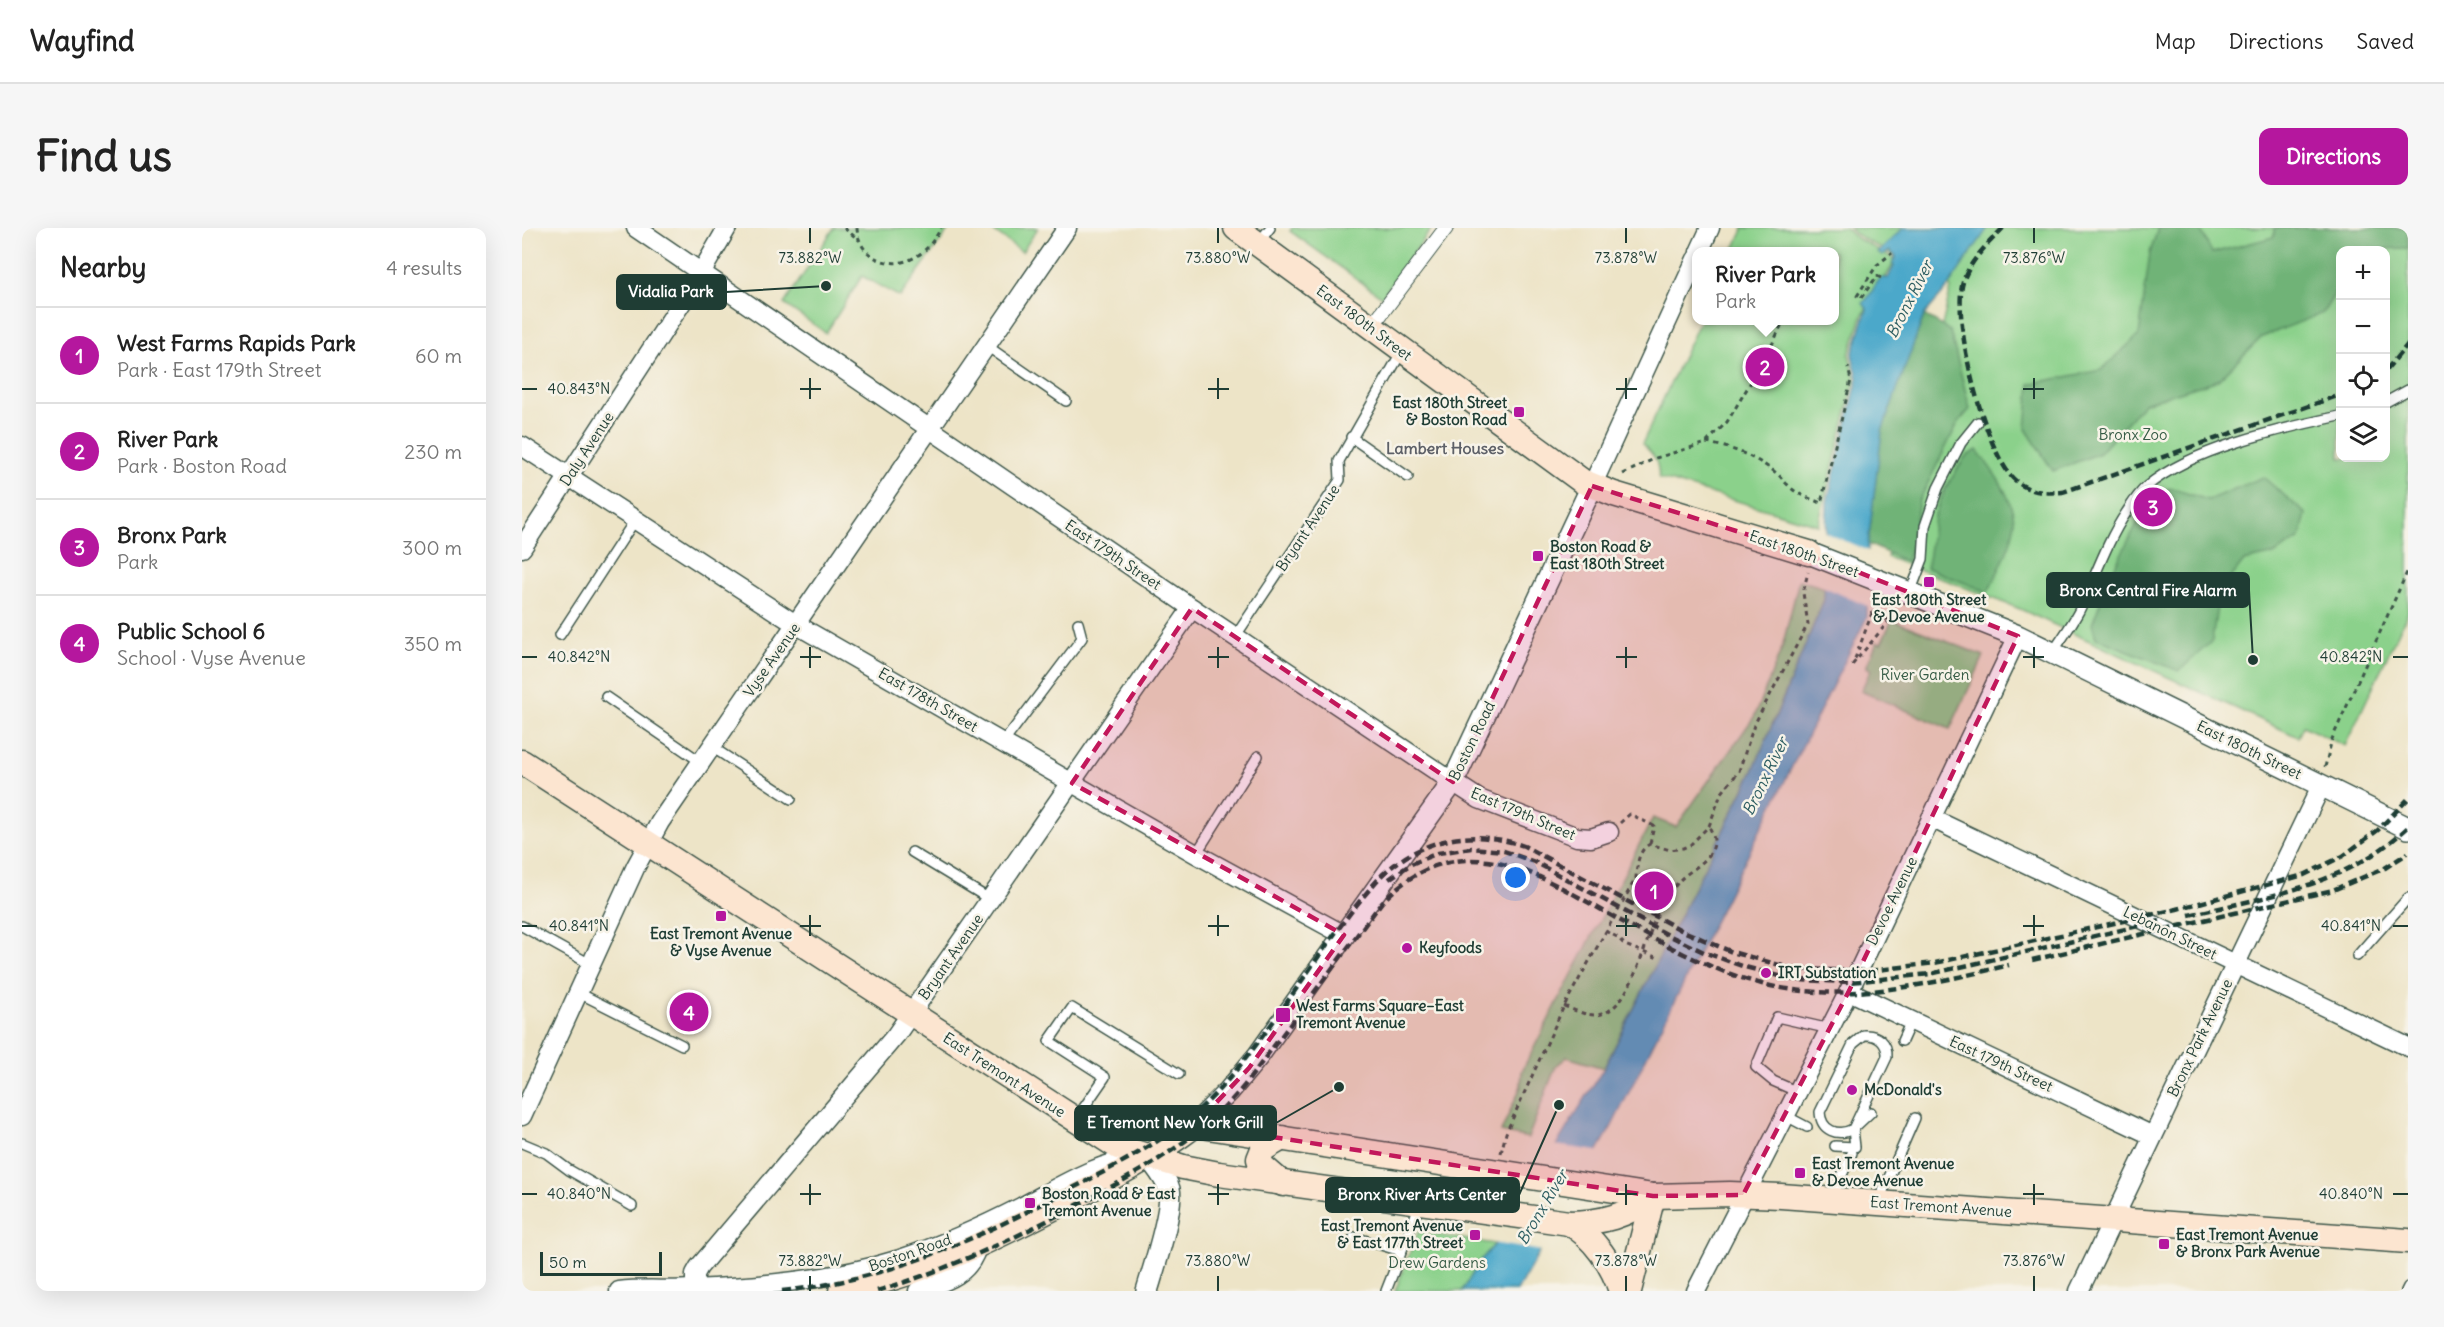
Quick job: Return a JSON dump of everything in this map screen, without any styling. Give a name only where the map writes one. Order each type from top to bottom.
[{"type":"main road","name":"East 180th Street","points":[[1236,228],[1264,236],[1371,327],[1572,475],[1592,486],[1816,556]]},
{"type":"main road","name":"East Tremont Avenue","points":[[522,762],[1074,1121],[1118,1147],[1202,1171],[1569,1223],[1600,1221],[1622,1215],[1653,1196]]},
{"type":"main road","name":"East Tremont Avenue","points":[[1195,1125],[1653,1196],[1743,1195],[1831,1199],[2408,1241]]},
{"type":"main road","name":"Boston Road","points":[[842,1291],[904,1275],[976,1247],[1149,1157],[1195,1125]]},
{"type":"main road","points":[[1282,1138],[1263,1149],[1259,1159],[1267,1171],[1283,1184]]},
{"type":"main road","points":[[1629,1291],[1653,1196]]},
{"type":"main road","points":[[1569,1223],[1581,1230],[1596,1245],[1615,1276],[1621,1291]]},
{"type":"street","name":"East 179th Street","points":[[636,228],[929,430],[1479,799],[1568,835],[1591,838],[1609,832]]},
{"type":"street","name":"Daly Avenue","points":[[522,548],[702,273],[727,228]]},
{"type":"street","name":"Vyse Avenue","points":[[522,1116],[577,992],[648,844],[706,754],[797,625],[1067,228]]},
{"type":"street","points":[[1371,327],[1446,228]]},
{"type":"street","points":[[1701,247],[1710,228]]},
{"type":"street","name":"Boston Road","points":[[1195,1125],[1249,1068],[1453,782],[1692,268]]},
{"type":"street","name":"East 178th Street","points":[[522,446],[797,625],[1196,854],[1344,934]]},
{"type":"street","name":"East 180th Street","points":[[1816,556],[2018,636],[2408,828]]},
{"type":"street","name":"Bryant Avenue","points":[[695,1290],[695,1274],[699,1267],[911,1015],[1192,608]]},
{"type":"street","name":"Devoe Avenue","points":[[1696,1291],[1743,1195],[1849,992],[2018,636]]},
{"type":"street","name":"Bronx Park Avenue","points":[[2079,1291],[2321,786]]},
{"type":"street","name":"Lebanon Street","points":[[1931,818],[2408,1047]]},
{"type":"street","name":"East 179th Street","points":[[1849,992],[2153,1136]]},
{"type":"street","points":[[1147,1291],[1170,1194],[1164,1178],[1149,1157]]},
{"type":"street","name":"Boston Road","points":[[620,1291],[695,1290],[799,1281],[878,1265],[955,1238],[1091,1170],[1115,1162],[1149,1157]]},
{"type":"street","name":"Boston Road","points":[[918,1291],[960,1274],[970,1264],[976,1247]]},
{"type":"lane","points":[[987,346],[1066,401]]},
{"type":"lane","name":"Bryant Avenue","points":[[1235,637],[1340,480],[1339,461],[1402,351]]},
{"type":"lane","points":[[2390,399],[2408,390]]},
{"type":"lane","points":[[2052,653],[2079,612],[2099,564],[2126,514],[2144,489],[2172,469],[2212,451],[2284,429],[2336,417]]},
{"type":"lane","points":[[1910,593],[1923,560],[1925,526],[1938,488],[1961,443],[1978,422]]},
{"type":"lane","points":[[1351,437],[1408,477]]},
{"type":"lane","points":[[560,635],[635,520]]},
{"type":"lane","points":[[1003,743],[1082,638],[1077,623]]},
{"type":"lane","points":[[606,698],[791,799]]},
{"type":"lane","points":[[1196,854],[1258,756]]},
{"type":"lane","points":[[912,852],[991,900]]},
{"type":"lane","points":[[2357,956],[2408,898]]},
{"type":"lane","points":[[522,926],[590,964]]},
{"type":"lane","points":[[577,992],[682,1045]]},
{"type":"lane","points":[[1074,1121],[1106,1077],[1049,1041],[1072,1008],[1179,1074]]},
{"type":"lane","points":[[1798,1092],[1773,1081],[1756,1067],[1777,1017],[1830,1029]]},
{"type":"lane","points":[[1902,1041],[1911,1021]]},
{"type":"lane","points":[[1835,1146],[1855,1147],[1853,1129],[1887,1057],[1885,1044],[1872,1035],[1861,1036],[1852,1044],[1820,1112],[1824,1126],[1832,1132],[1843,1133],[1853,1129],[1871,1112]]},
{"type":"lane","points":[[1786,1116],[1807,1127]]},
{"type":"lane","points":[[1878,1203],[1915,1118]]},
{"type":"lane","points":[[522,1143],[546,1153],[569,1170],[632,1206]]},
{"type":"lane","points":[[1831,1199],[1852,1153]]},
{"type":"lane","points":[[1386,1291],[1420,1203]]},
{"type":"lane","points":[[1354,1238],[1401,1251]]},
{"type":"path","points":[[844,228],[860,241]]},
{"type":"path","points":[[857,228],[866,252],[874,259],[890,262],[905,261],[924,251],[941,228]]},
{"type":"path","points":[[1881,278],[1877,276],[1861,298],[1857,296],[1877,265],[1892,253]]},
{"type":"path","points":[[1706,443],[1727,422],[1766,357],[1782,325]]},
{"type":"path","points":[[1623,474],[1656,458],[1706,443],[1728,447],[1753,457],[1777,473],[1789,487],[1803,497],[1821,502],[1851,380],[1848,367]]},
{"type":"path","points":[[1498,1172],[1506,1133],[1564,1006],[1636,878],[1637,862],[1644,847],[1650,844],[1670,850],[1683,848],[1697,840],[1709,826],[1721,794],[1739,771],[1755,725],[1808,624],[1803,592],[1816,556]]},
{"type":"path","points":[[2321,786],[2332,739],[2408,570]]},
{"type":"path","points":[[1889,620],[1872,614],[1852,664],[1889,620],[1894,612]]},
{"type":"path","points":[[1630,814],[1654,826],[1650,844]]},
{"type":"path","points":[[1564,1006],[1585,1014],[1596,1015],[1608,1012],[1624,997],[1661,907],[1681,879],[1694,870],[1714,846],[1709,826]]},
{"type":"path","points":[[1605,931],[1617,937],[1625,945],[1658,958]]},
{"type":"highlighted area","points":[[1592,486],[1823,558],[2018,636],[1849,991],[1743,1195],[1653,1196],[1195,1125],[1249,1068],[1344,935],[1072,783],[1192,608],[1453,782]]},
{"type":"green space","points":[[834,228],[950,228],[900,297],[862,276],[826,333],[784,304]]},
{"type":"green space","points":[[989,228],[1038,228],[1022,252]]},
{"type":"green space","points":[[1292,228],[1432,228],[1382,297],[1290,231]]},
{"type":"green space","points":[[1744,228],[1845,228],[1855,237],[1896,260],[1863,314],[1849,355],[1855,379],[1818,525],[1659,478],[1655,459],[1642,444],[1698,325],[1839,325],[1839,247],[1735,247]]},
{"type":"green space","name":"Bronx Zoo","points":[[1849,228],[2408,228],[2408,612],[2345,746],[2303,726],[2298,737],[2020,609],[1887,557],[1951,288],[1855,234]]},
{"type":"green space","points":[[2158,228],[2200,228],[2212,253],[2274,237],[2274,228],[2408,228],[2408,248],[2336,246],[2336,292],[2323,313],[2262,337],[2218,380],[2144,403],[2100,453],[2053,471],[2026,429],[2030,384],[2101,370],[2139,335],[2150,253]]},
{"type":"green space","points":[[1924,315],[1950,331],[1970,409],[1958,423],[1918,503],[1915,534],[1907,562],[1868,544],[1882,431]]},
{"type":"green space","points":[[1977,450],[2005,492],[2014,521],[2009,548],[1988,592],[1927,568],[1934,517],[1945,489],[1965,457]]},
{"type":"green space","points":[[2263,477],[2306,514],[2300,538],[2275,554],[2244,561],[2219,593],[2212,641],[2179,671],[2096,638],[2092,624],[2112,572],[2151,497],[2171,488],[2208,500]]},
{"type":"green space","points":[[1799,580],[1825,588],[1824,600],[1753,771],[1604,1068],[1567,1057],[1556,1066],[1528,1138],[1501,1132],[1521,1086],[1522,1071],[1653,818],[1676,827],[1754,717],[1782,648]]},
{"type":"green space","name":"River Garden","points":[[1892,620],[1984,656],[1950,729],[1861,691],[1871,669],[1866,667],[1877,642],[1881,643]]},
{"type":"green space","name":"Drew Gardens","points":[[1418,1232],[1495,1244],[1481,1260],[1462,1291],[1395,1291]]},
{"type":"water","name":"Bronx River","points":[[1903,228],[1988,228],[1945,291],[1924,315],[1882,431],[1868,544],[1867,617],[1612,1126],[1517,1291],[1462,1291],[1481,1260],[1495,1244],[1604,1068],[1753,771],[1824,600],[1827,502],[1858,378],[1852,355],[1867,309],[1863,303],[1881,278],[1888,278],[1894,266],[1892,264],[1896,257],[1890,251],[1882,256],[1878,253]]},
{"type":"pier","points":[[1824,532],[1871,552],[1870,607],[1822,586]]},
{"type":"pier","points":[[1553,1145],[1602,1152],[1543,1251],[1492,1243]]},
{"type":"railway","points":[[2003,228],[1980,253],[1966,274],[1961,300],[1962,326],[1974,387],[1993,445],[2005,467],[2021,485],[2044,492],[2063,492],[2336,396]]},
{"type":"railway","points":[[2390,365],[2408,344]]},
{"type":"railway","points":[[782,1291],[860,1277],[896,1267],[966,1241],[1035,1208],[1129,1158],[1166,1135],[1201,1108],[1239,1066],[1339,928],[1382,875],[1397,862],[1431,845],[1449,840],[1486,838],[1524,846],[1681,930],[1732,952],[1794,969],[1869,971],[1935,963],[1976,954],[2177,909],[2304,875],[2343,856],[2378,830],[2408,799]]},
{"type":"railway","points":[[2189,915],[2277,894],[2333,876],[2384,847],[2408,827]]},
{"type":"railway","points":[[1389,879],[1411,864],[1438,853],[1471,848],[1504,851],[1535,862],[1668,935],[1706,953],[1745,967],[1795,980],[1851,982],[1930,974],[2160,921]]},
{"type":"railway","points":[[2032,960],[2333,890],[2385,868],[2408,853]]},
{"type":"railway","points":[[877,1291],[950,1265],[1020,1234],[1115,1185],[1184,1142],[1225,1107],[1244,1086],[1382,902],[1412,877],[1442,864],[1472,860],[1502,864],[1532,874],[1707,965],[1743,979],[1793,990],[1824,992],[1886,990],[2009,965]]},
{"type":"place","name":"Vidalia Park","points":[[826,286]]},
{"type":"place","name":"River Park","points":[[1765,367]]},
{"type":"place","name":"East 180th Street & Boston Road","points":[[1519,412]]},
{"type":"place","name":"Bronx Park","points":[[2153,507]]},
{"type":"place","name":"Boston Road & East 180th Street","points":[[1538,556]]},
{"type":"place","name":"East 180th Street & Devoe Avenue","points":[[1929,582]]},
{"type":"place","name":"Bronx Central Fire Alarm","points":[[2253,660]]},
{"type":"place","name":"West Farms Rapids Park","points":[[1654,891]]},
{"type":"place","name":"East Tremont Avenue & Vyse Avenue","points":[[721,916]]},
{"type":"place","name":"Keyfoods","points":[[1407,948]]},
{"type":"place","name":"IRT Substation","points":[[1766,973]]},
{"type":"place","name":"Public School 6","points":[[689,1012]]},
{"type":"place","name":"West Farms Square–East Tremont Avenue","points":[[1283,1015]]},
{"type":"place","name":"E Tremont New York Grill","points":[[1339,1087]]},
{"type":"place","name":"McDonald's","points":[[1852,1090]]},
{"type":"place","name":"Bronx River Arts Center","points":[[1559,1105]]},
{"type":"place","name":"East Tremont Avenue & Devoe Avenue","points":[[1800,1173]]},
{"type":"place","name":"Boston Road & East Tremont Avenue","points":[[1030,1203]]},
{"type":"place","name":"East Tremont Avenue & East 177th Street","points":[[1475,1235]]},
{"type":"place","name":"East Tremont Avenue & Bronx Park Avenue","points":[[2164,1244]]},
{"type":"district","name":"Lambert Houses","points":[[1445,448]]}]
